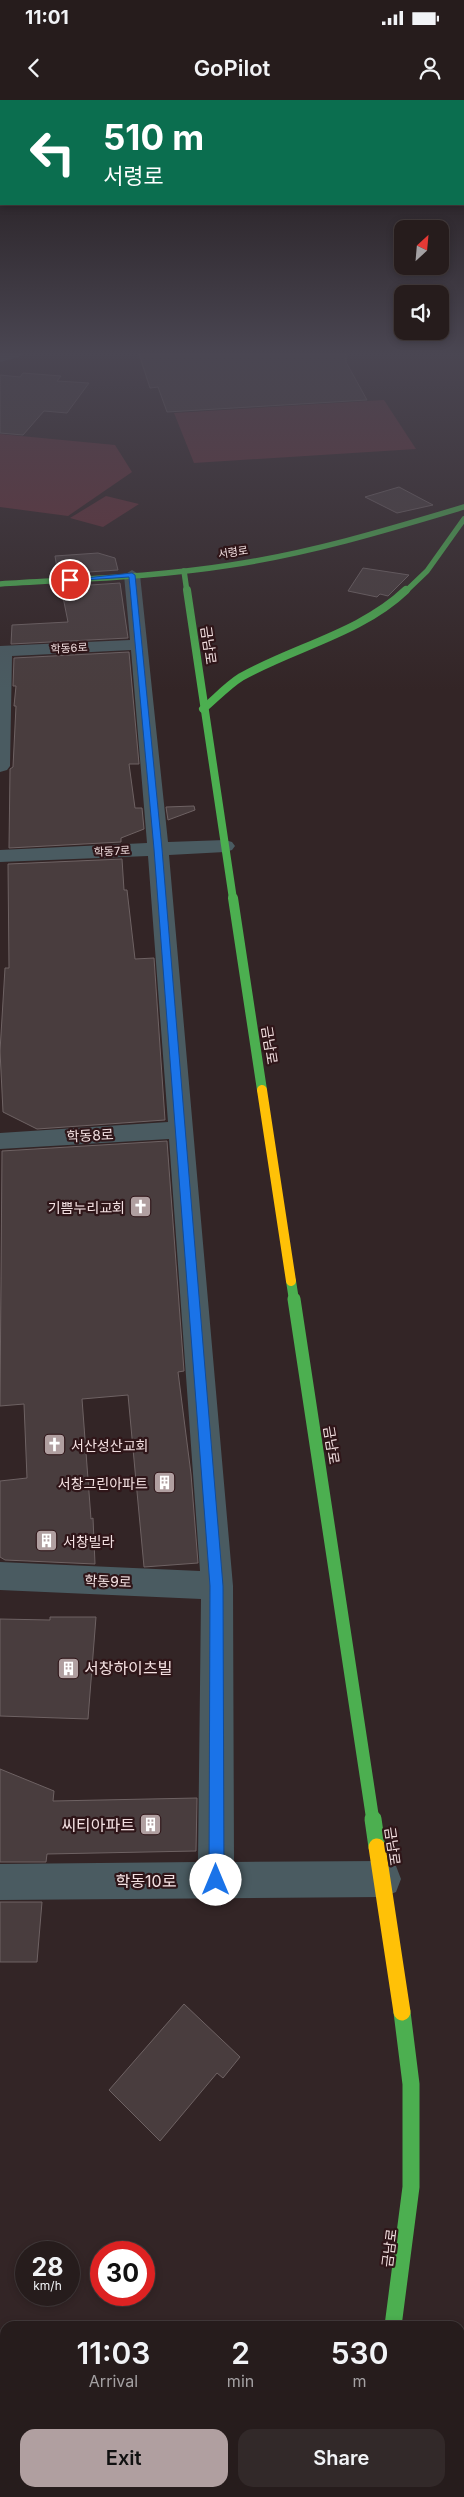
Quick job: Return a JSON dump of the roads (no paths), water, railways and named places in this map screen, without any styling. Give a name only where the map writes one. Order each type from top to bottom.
[{"type":"street","name":"서령로","points":[[0,584],[184,571],[231,565],[358,538],[464,506]]},
{"type":"street","points":[[203,709],[240,678],[373,615],[394,602],[427,571],[464,519]]},
{"type":"street","points":[[218,577],[231,565]]},
{"type":"street","name":"금남로","points":[[184,571],[203,709],[405,2033],[411,2084],[412,2138],[407,2225],[394,2321]]},
{"type":"street","points":[[132,575],[158,849],[217,1586],[216,1880]]},
{"type":"street","points":[[187,602],[200,592]]},
{"type":"street","name":"학동6로","points":[[1,651],[138,645]]},
{"type":"street","points":[[0,766],[1,651]]},
{"type":"street","name":"학동7로","points":[[0,856],[225,846]]},
{"type":"street","name":"학동8로","points":[[0,1140],[181,1130]]},
{"type":"street","name":"학동9로","points":[[0,1576],[217,1586]]},
{"type":"street","name":"학동10로","points":[[0,1882],[383,1879]]},
{"type":"place","name":"기쁨누리교회","points":[[141,1207]]},
{"type":"place","name":"서산성산교회","points":[[55,1445]]},
{"type":"place","name":"서창그린아파트","points":[[164,1483]]},
{"type":"place","name":"서창빌라","points":[[47,1541]]},
{"type":"place","name":"서창하이츠빌","points":[[68,1668]]},
{"type":"place","name":"씨티아파트","points":[[151,1825]]}]
